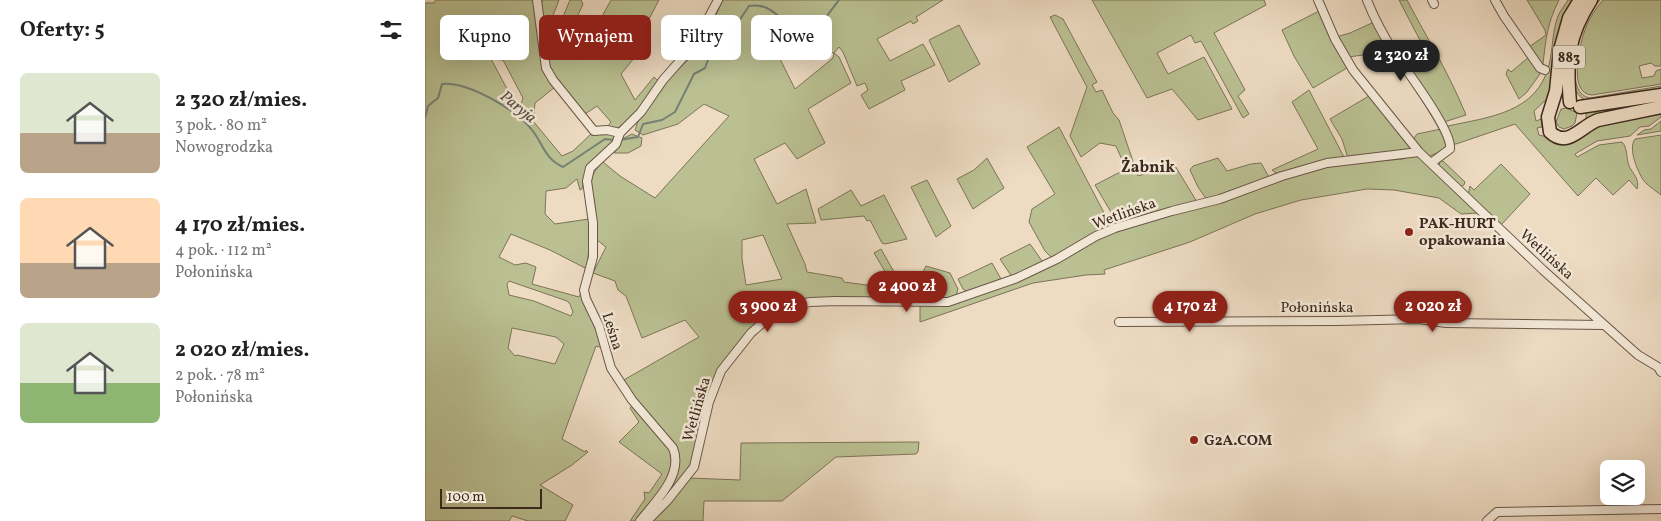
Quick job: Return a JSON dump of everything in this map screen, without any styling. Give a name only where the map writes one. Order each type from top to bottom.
[{"type":"highway","name":"883","points":[[1580,0],[1569,18],[1559,50],[1556,91],[1548,122],[1550,132],[1558,138],[1569,138],[1590,122],[1661,107]]},
{"type":"highway","name":"883","points":[[1580,131],[1583,114],[1575,104],[1568,67],[1569,51],[1577,26],[1591,0]]},
{"type":"highway","points":[[1553,104],[1561,101],[1575,104],[1661,95]]},
{"type":"street","points":[[537,0],[546,68],[553,80],[594,131],[607,130],[620,134]]},
{"type":"street","name":"Leśna","points":[[640,521],[671,478],[676,456],[673,448],[632,400],[611,368],[599,326],[586,299],[584,290],[593,257],[593,222],[587,190],[588,174],[597,160],[615,144],[620,134],[641,112],[663,80],[694,45],[718,0]]},
{"type":"street","points":[[1318,0],[1335,39],[1353,70],[1419,152]]},
{"type":"street","points":[[1367,0],[1373,16],[1393,51],[1438,118],[1449,140],[1451,149],[1431,163]]},
{"type":"street","points":[[1495,0],[1539,68],[1545,70]]},
{"type":"street","name":"Wetlińska","points":[[647,521],[667,501],[694,467],[709,402],[721,371],[751,333],[767,319],[786,308],[810,302],[836,300],[948,302],[1017,278],[1057,259],[1096,236],[1115,228],[1221,199],[1282,176],[1327,163],[1419,152],[1604,325],[1638,355],[1660,369]]},
{"type":"street","name":"Połonińska","points":[[1119,322],[1419,319],[1446,324],[1604,325]]},
{"type":"street","points":[[1487,521],[1497,512],[1661,509]]},
{"type":"green space","points":[[436,0],[535,0],[539,32],[539,60],[543,60],[555,87],[535,103],[533,121],[562,156],[573,151],[592,133],[613,134],[615,136],[611,144],[586,168],[582,189],[580,190],[577,179],[566,188],[546,191],[545,214],[555,224],[589,219],[590,234],[587,269],[550,250],[511,234],[499,257],[515,265],[526,263],[536,267],[532,284],[579,297],[581,293],[596,322],[603,348],[596,346],[562,439],[588,452],[572,465],[540,485],[573,505],[565,521],[528,521],[512,516],[509,521],[425,521],[425,3],[434,3]],"holes":[[[440,15],[529,15],[529,60],[503,60],[523,98],[520,107],[513,100],[492,60],[440,60]],[[509,281],[567,301],[573,312],[571,316],[534,301],[509,295],[507,284]],[[512,328],[556,337],[564,344],[555,364],[515,356],[508,348]]]},
{"type":"green space","points":[[543,0],[559,0],[553,15],[541,15],[540,5]]},
{"type":"green space","points":[[570,0],[581,0],[583,4],[578,15],[564,15]]},
{"type":"green space","points":[[611,0],[659,0],[651,15],[603,15]]},
{"type":"green space","points":[[723,0],[943,0],[916,17],[918,21],[913,24],[911,21],[877,39],[890,61],[923,44],[935,65],[901,81],[905,90],[869,109],[861,95],[868,90],[865,83],[857,86],[843,52],[839,47],[834,53],[839,57],[851,83],[808,109],[825,143],[797,159],[785,143],[754,159],[777,204],[806,189],[816,223],[787,224],[807,272],[842,278],[844,282],[889,288],[895,294],[894,300],[820,299],[765,319],[720,370],[692,463],[646,521],[677,466],[678,451],[641,409],[622,381],[699,337],[685,320],[642,338],[626,296],[618,290],[615,281],[593,273],[606,247],[597,240],[591,184],[597,168],[603,162],[620,176],[655,198],[729,116],[704,104],[678,124],[643,135],[635,130],[638,121],[663,84],[688,60],[741,60],[741,15],[716,15]],"holes":[[[763,235],[782,279],[746,285],[742,259],[742,240]]]},
{"type":"green space","points":[[1092,0],[1264,0],[1266,5],[1214,33],[1245,90],[1238,96],[1249,114],[1243,118],[1201,41],[1195,43],[1191,35],[1157,53],[1168,74],[1204,57],[1232,109],[1198,120],[1172,89],[1147,98]]},
{"type":"green space","points":[[1399,0],[1407,0],[1446,71],[1466,115],[1444,122],[1403,62],[1424,48]]},
{"type":"green space","points":[[1527,0],[1559,0],[1548,31],[1543,64],[1539,62],[1529,47],[1546,35],[1545,30]]},
{"type":"green space","points":[[1568,0],[1575,0],[1550,96],[1534,111],[1536,121],[1541,119],[1542,127],[1537,128],[1539,135],[1572,143],[1594,127],[1661,112],[1661,117],[1649,126],[1640,127],[1630,136],[1597,141],[1575,154],[1577,157],[1599,145],[1622,142],[1629,166],[1637,179],[1637,189],[1629,180],[1613,195],[1596,178],[1578,196],[1515,124],[1456,144],[1454,144],[1448,129],[1448,126],[1509,110],[1523,103],[1534,94],[1543,81],[1549,65],[1556,22]]},
{"type":"green space","points":[[1596,0],[1600,0],[1585,23],[1577,48],[1575,79],[1583,95],[1590,98],[1661,86],[1661,91],[1585,100],[1578,94],[1572,75],[1575,51],[1585,17]]},
{"type":"green space","points":[[1603,0],[1661,0],[1661,66],[1655,66],[1651,63],[1639,66],[1642,78],[1654,76],[1656,71],[1661,69],[1661,84],[1592,95],[1584,92],[1580,86],[1577,66],[1581,44],[1589,20]]},
{"type":"green space","points":[[1319,11],[1330,38],[1347,68],[1313,88],[1294,56],[1282,30]]},
{"type":"green space","points":[[1055,15],[1063,19],[1097,82],[1092,85],[1096,92],[1102,90],[1113,113],[1119,120],[1138,176],[1174,164],[1197,202],[1118,224],[1095,185],[1126,169],[1116,146],[1100,143],[1081,157],[1070,136],[1087,87],[1050,17]]},
{"type":"green space","points":[[1374,22],[1383,39],[1371,54],[1348,57],[1336,37]]},
{"type":"green space","points":[[959,25],[980,64],[949,82],[929,40]]},
{"type":"green space","points":[[1529,57],[1540,74],[1527,92],[1519,99],[1506,74],[1508,69],[1511,72]]},
{"type":"green space","points":[[548,60],[633,60],[621,74],[635,100],[654,77],[658,81],[641,106],[618,128],[608,126],[611,122],[597,106],[585,114],[548,67]]},
{"type":"green space","points":[[1309,90],[1344,157],[1322,161],[1279,175],[1272,170],[1318,149],[1292,102]]},
{"type":"green space","points":[[1369,96],[1411,145],[1411,150],[1350,157],[1347,155],[1342,139],[1330,119]]},
{"type":"green space","points":[[1661,102],[1586,118],[1586,111],[1628,104]]},
{"type":"green space","points":[[1566,108],[1577,113],[1575,123],[1564,129],[1559,127],[1556,122],[1561,109]]},
{"type":"green space","points":[[1661,121],[1661,131],[1637,135],[1644,130],[1651,129]]},
{"type":"green space","points":[[1059,127],[1111,226],[1052,258],[1045,251],[1029,222],[1032,209],[1055,194],[1027,147]]},
{"type":"green space","points":[[1441,129],[1448,139],[1448,148],[1430,156],[1417,145],[1414,138],[1417,134]]},
{"type":"green space","points":[[632,134],[642,138],[641,146],[628,153],[614,153],[622,139]]},
{"type":"green space","points":[[1661,135],[1661,195],[1642,178],[1632,148],[1635,139]]},
{"type":"green space","points":[[1419,156],[1478,213],[1461,214],[1439,198],[1394,190],[1367,189],[1301,200],[1255,214],[1190,242],[1104,270],[1105,274],[1033,283],[920,322],[920,305],[951,303],[1119,231],[1310,171],[1343,164],[1403,159]]},
{"type":"green space","points":[[987,158],[1004,188],[973,209],[957,179],[974,170]]},
{"type":"green space","points":[[1218,158],[1227,171],[1261,163],[1269,177],[1207,200],[1190,170],[1193,166]]},
{"type":"green space","points":[[1440,161],[1443,161],[1465,182],[1464,185],[1460,187],[1442,170],[1439,165]]},
{"type":"green space","points":[[1501,164],[1530,194],[1500,226],[1468,195],[1470,186],[1474,190]]},
{"type":"green space","points":[[927,180],[951,226],[936,237],[911,187]]},
{"type":"green space","points":[[851,190],[861,206],[884,195],[907,239],[882,243],[870,220],[867,221],[864,216],[821,220],[818,209]]},
{"type":"green space","points":[[1030,244],[1042,263],[1012,277],[1000,259]]},
{"type":"green space","points":[[881,249],[902,286],[919,285],[921,299],[907,299],[899,295],[874,253]]},
{"type":"green space","points":[[992,263],[1001,279],[1000,281],[968,292],[963,289],[958,279]]},
{"type":"green space","points":[[926,266],[950,273],[958,289],[956,296],[950,299],[926,298],[924,296],[922,274]]},
{"type":"green space","points":[[633,405],[671,449],[673,458],[669,478],[639,521],[630,521],[645,499],[644,492],[649,493],[662,474],[619,442],[639,422],[630,408]]},
{"type":"green space","points":[[919,442],[916,454],[836,457],[782,501],[704,501],[703,521],[651,521],[689,478],[740,480],[741,443]]},
{"type":"waterway","name":"Paryja","points":[[619,140],[638,137],[643,124],[662,120],[675,112],[694,74],[705,68],[708,60],[716,55],[749,6],[760,6],[769,9],[790,25],[798,28],[807,28],[821,22],[839,0]]},
{"type":"waterway","name":"Paryja","points":[[425,118],[428,106],[438,98],[442,84],[452,84],[465,87],[491,98],[515,114],[532,130],[552,160],[563,167],[605,139],[614,140]]},
{"type":"place","name":"PAK-HURT opakowania","points":[[1409,232]]},
{"type":"place","name":"G2A.COM","points":[[1194,440]]},
{"type":"district","name":"Żabnik","points":[[1148,166]]}]
